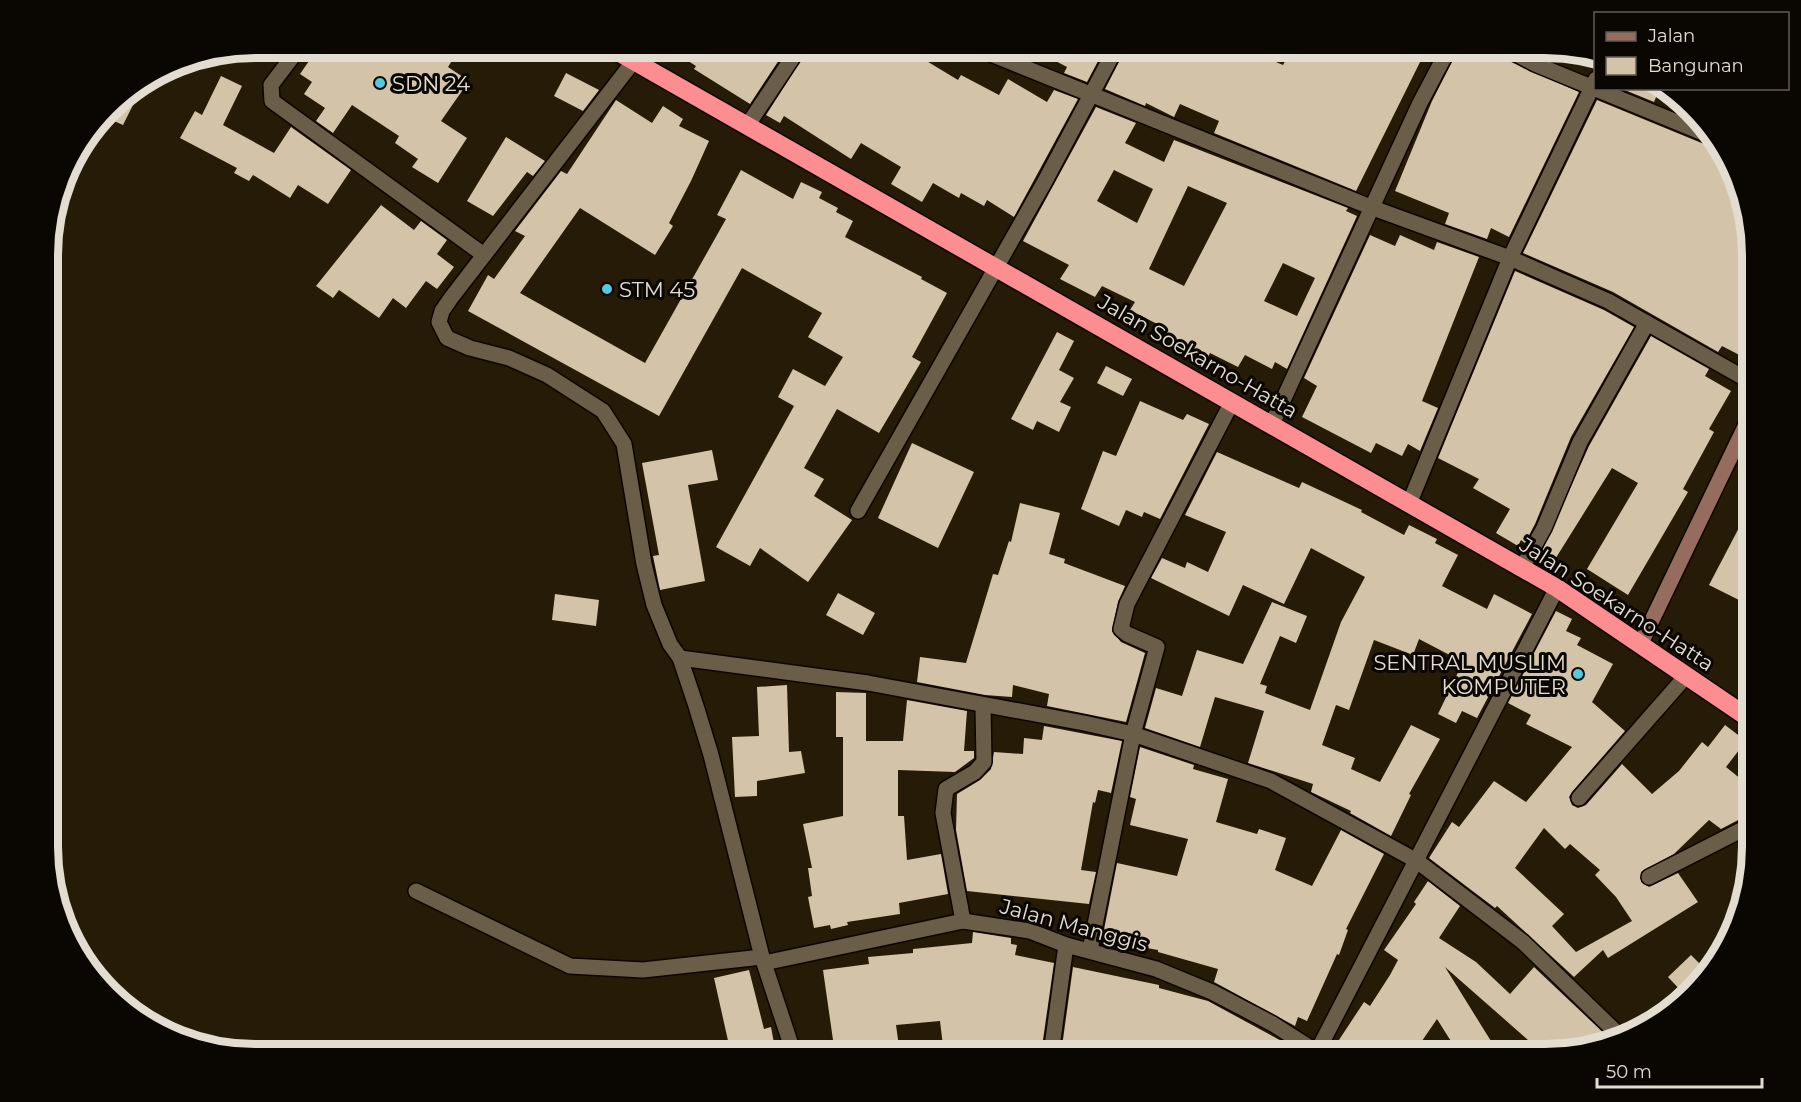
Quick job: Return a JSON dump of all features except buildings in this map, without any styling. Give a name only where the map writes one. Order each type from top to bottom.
[{"type":"highway","name":"Jalan Soekarno-Hatta","points":[[627,58],[1557,588],[1742,713]]},
{"type":"street","points":[[292,58],[271,86],[272,101],[484,255]]},
{"type":"street","points":[[747,126],[792,58]]},
{"type":"street","points":[[1000,58],[1373,208],[1510,258],[1608,301],[1742,377]]},
{"type":"street","points":[[858,511],[1093,96],[1111,58]]},
{"type":"street","points":[[1272,424],[1420,102],[1444,58]]},
{"type":"street","points":[[1409,504],[1510,258],[1593,83],[1530,58]]},
{"type":"street","points":[[633,62],[442,311],[439,322],[447,338],[509,358],[547,375],[603,411],[616,427],[624,444],[644,564],[654,605],[670,644],[680,657],[711,755],[763,960],[791,1044]]},
{"type":"street","points":[[1608,90],[1697,130]]},
{"type":"street","points":[[1522,568],[1544,528],[1580,442],[1647,322]]},
{"type":"street","points":[[1090,950],[1132,734],[1157,647],[1121,629],[1124,611],[1232,402]]},
{"type":"street","points":[[1641,644],[1742,434]]},
{"type":"street","points":[[1323,1043],[1557,588]]},
{"type":"street","points":[[680,657],[868,683],[1132,734],[1271,781],[1417,861],[1523,942],[1615,1031]]},
{"type":"street","points":[[1580,798],[1687,675]]},
{"type":"street","points":[[963,921],[943,813],[943,798],[946,789],[975,772],[984,762],[983,706]]},
{"type":"street","points":[[1648,877],[1742,830]]},
{"type":"street","name":"Jalan Manggis","points":[[416,891],[570,966],[643,970],[763,960],[963,921],[1030,931],[1066,945],[1156,969],[1212,992],[1273,1024],[1303,1043]]},
{"type":"street","points":[[1052,1043],[1066,945]]},
{"type":"place","name":"SDN 24","points":[[380,83]]},
{"type":"place","name":"STM 45","points":[[607,289]]},
{"type":"place","name":"SENTRAL MUSLIM KOMPUTER","points":[[1578,674]]}]
